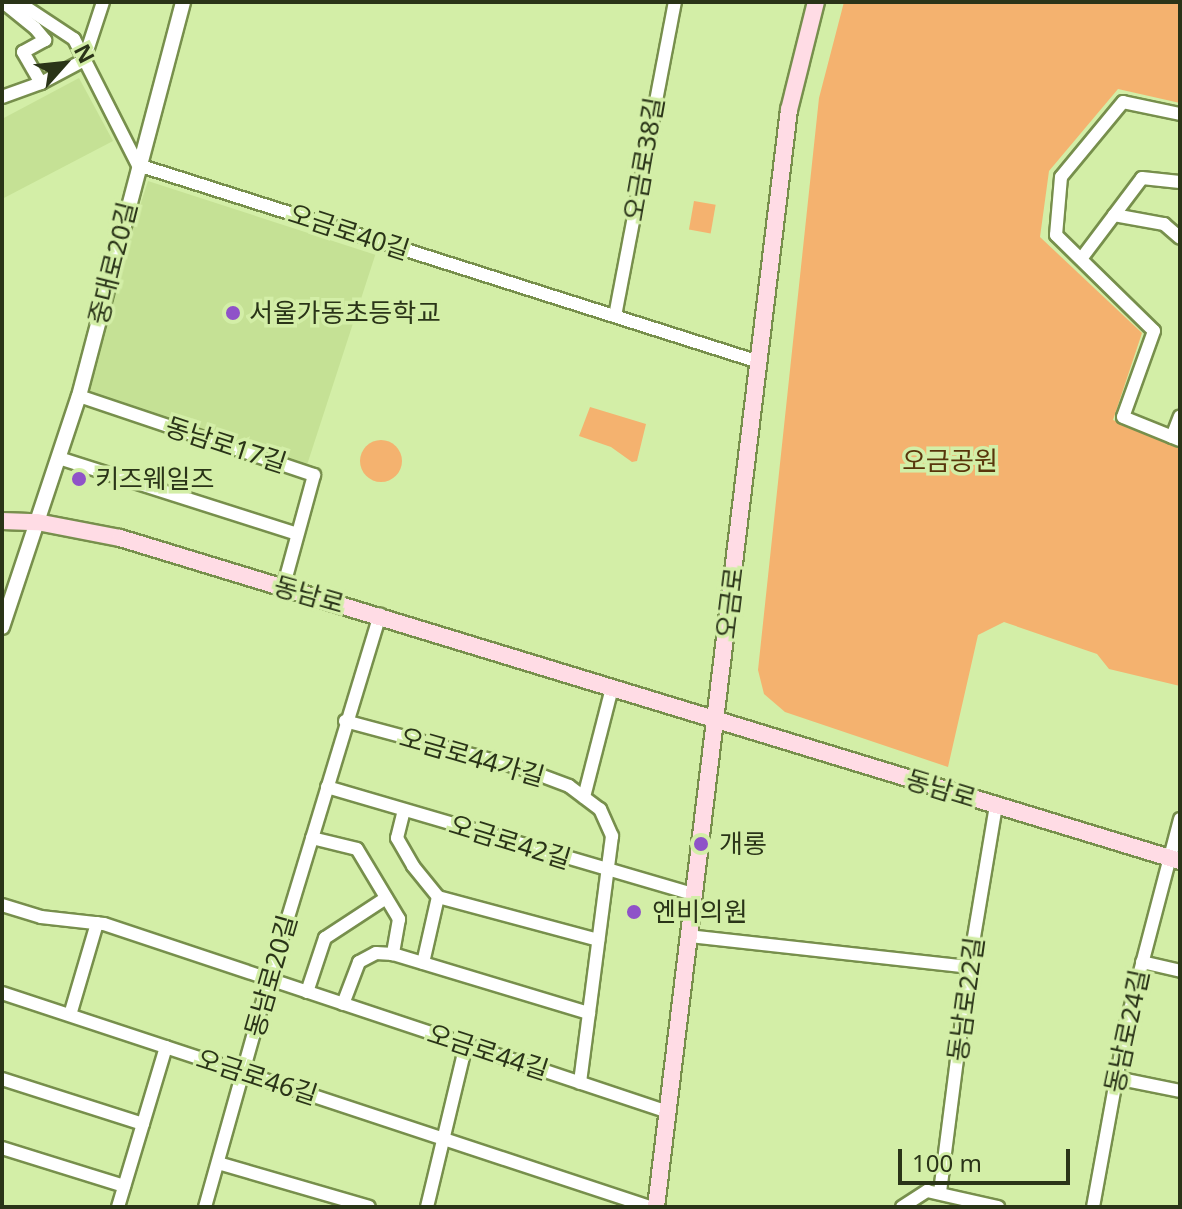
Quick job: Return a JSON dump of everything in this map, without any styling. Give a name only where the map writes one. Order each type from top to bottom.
[{"type":"main road","name":"오금로","points":[[653,1207],[668,1112],[789,110],[816,2]]},
{"type":"main road","name":"동남로","points":[[2,521],[37,522],[120,538],[380,615],[714,721],[1174,858]]},
{"type":"street","points":[[3,2],[45,40],[23,52],[41,83]]},
{"type":"street","points":[[18,2],[36,8],[74,39],[138,165]]},
{"type":"street","points":[[2,97],[41,83],[84,60],[103,2]]},
{"type":"street","name":"중대로20길","points":[[2,627],[79,396],[183,2]]},
{"type":"street","name":"오금로38길","points":[[615,316],[675,2]]},
{"type":"street","points":[[1180,114],[1123,102],[1061,177],[1056,235],[1154,331],[1123,417],[1176,438],[1180,416]]},
{"type":"street","name":"오금로40길","points":[[138,165],[759,362]]},
{"type":"street","points":[[1081,259],[1142,178],[1180,182]]},
{"type":"street","points":[[1114,215],[1164,224],[1180,238]]},
{"type":"street","name":"동남로17길","points":[[79,396],[314,475],[283,588]]},
{"type":"street","points":[[59,458],[297,534]]},
{"type":"street","name":"동남로20길","points":[[205,1207],[345,721],[380,615]]},
{"type":"street","points":[[584,797],[612,688]]},
{"type":"street","name":"오금로44가길","points":[[345,721],[524,769],[569,786],[600,809],[612,836],[580,1083]]},
{"type":"street","name":"오금로42길","points":[[327,787],[694,894]]},
{"type":"street","name":"동남로22길","points":[[940,1192],[969,967],[996,806]]},
{"type":"street","points":[[404,810],[397,838],[438,897],[598,940]]},
{"type":"street","name":"동남로24길","points":[[1093,1207],[1116,1078],[1142,962],[1174,858],[1180,819]]},
{"type":"street","points":[[312,838],[357,849],[399,919],[393,954]]},
{"type":"street","points":[[423,963],[438,897]]},
{"type":"street","points":[[307,992],[325,938],[386,898]]},
{"type":"street","name":"오금로44길","points":[[2,905],[41,917],[97,923],[668,1112]]},
{"type":"street","points":[[70,1015],[97,923]]},
{"type":"street","points":[[689,936],[969,967]]},
{"type":"street","points":[[343,1004],[359,962],[376,953],[393,954],[589,1013]]},
{"type":"street","points":[[1142,962],[1180,971]]},
{"type":"street","name":"오금로46길","points":[[2,993],[653,1207]]},
{"type":"street","points":[[427,1207],[466,1045]]},
{"type":"street","points":[[118,1207],[166,1047]]},
{"type":"street","points":[[1116,1078],[1180,1091]]},
{"type":"street","points":[[2,1079],[143,1124]]},
{"type":"street","points":[[2,1148],[124,1186]]},
{"type":"street","points":[[218,1163],[369,1207]]},
{"type":"street","points":[[902,1207],[927,1191],[998,1207]]},
{"type":"shaded area","points":[[79,78],[113,141],[2,199],[2,119]]},
{"type":"shaded area","points":[[148,181],[375,255],[307,464],[80,390]]},
{"type":"green space","name":"오금공원","points":[[844,2],[1180,2],[1180,103],[1118,89],[1049,171],[1040,237],[1142,333],[1113,420],[1180,447],[1180,686],[1109,669],[1097,654],[1004,622],[978,635],[948,767],[785,712],[764,694],[758,670],[819,98]]},
{"type":"green space","points":[[694,201],[716,205],[711,233],[689,230]]},
{"type":"green space","points":[[590,407],[646,424],[637,461],[632,462],[611,447],[579,436]]},
{"type":"green space","points":[[381,440],[396,446],[402,461],[396,476],[381,482],[366,476],[360,461],[366,446]]},
{"type":"place","name":"서울가동초등학교","points":[[233,313]]},
{"type":"place","name":"키즈웨일즈","points":[[79,479]]},
{"type":"place","name":"개롱","points":[[701,844]]},
{"type":"place","name":"엔비의원","points":[[634,912]]}]
